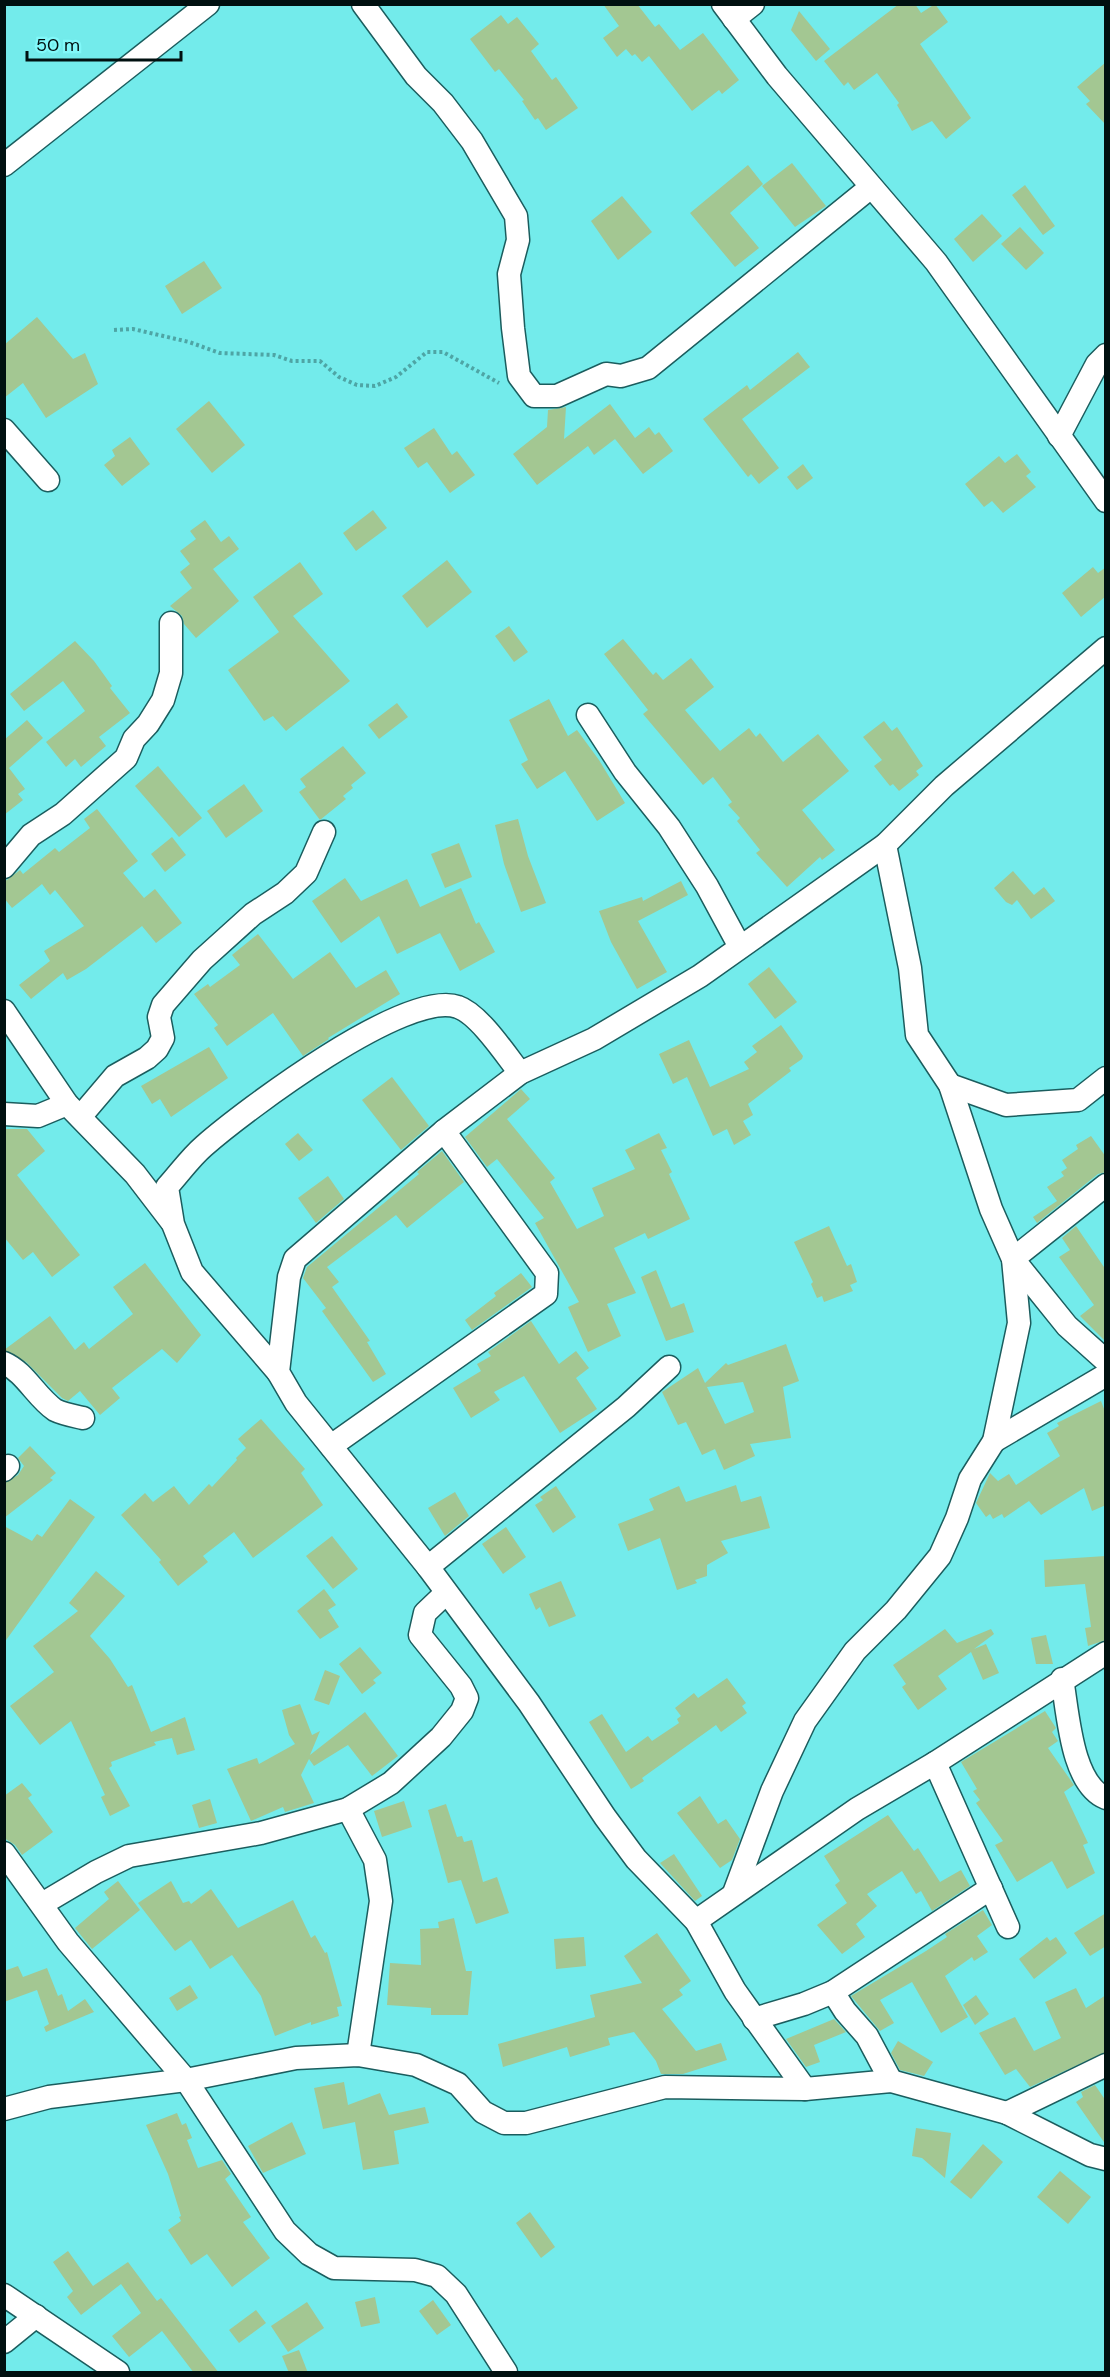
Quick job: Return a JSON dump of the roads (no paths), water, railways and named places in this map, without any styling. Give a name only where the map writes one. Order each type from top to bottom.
[{"type":"street","points":[[4,165],[208,4]]},
{"type":"street","points":[[363,4],[416,76],[443,103],[472,141],[516,216],[518,240],[509,274],[513,328],[519,376],[534,396],[557,396],[606,374],[621,376],[648,368],[871,187]]},
{"type":"street","points":[[753,4],[729,12],[777,76],[936,262],[1106,501]]},
{"type":"street","points":[[1059,436],[1097,364],[1106,355]]},
{"type":"street","points":[[4,430],[48,480]]},
{"type":"street","points":[[4,867],[31,835],[63,814],[126,758],[134,739],[148,724],[163,700],[171,673],[171,623]]},
{"type":"street","points":[[278,1372],[289,1277],[294,1259],[444,1131],[520,1073],[594,1039],[700,976],[885,845],[944,786],[1106,648]]},
{"type":"street","points":[[588,715],[625,772],[669,827],[707,886],[740,947]]},
{"type":"street","points":[[4,1114],[38,1116],[74,1110],[115,1076],[147,1058],[157,1049],[163,1038],[159,1017],[163,1005],[202,960],[253,914],[285,893],[306,873],[324,832]]},
{"type":"street","points":[[885,845],[910,968],[917,1035],[950,1085],[992,1209],[1013,1259],[1067,1326],[1106,1361]]},
{"type":"street","points":[[520,1073],[485,1028],[458,1007],[427,1006],[346,1044],[288,1080],[202,1148],[167,1187],[173,1224],[192,1272],[278,1372],[296,1403],[428,1567],[529,1702],[636,1859],[696,1921],[735,1991],[805,2089]]},
{"type":"street","points":[[4,1011],[74,1110],[135,1174],[173,1224]]},
{"type":"street","points":[[950,1085],[1006,1105],[1078,1100],[1106,1078]]},
{"type":"street","points":[[331,1446],[546,1294],[547,1273],[444,1131]]},
{"type":"street","points":[[1013,1259],[1106,1185]]},
{"type":"street","points":[[734,1893],[772,1791],[805,1721],[855,1652],[896,1610],[940,1557],[957,1518],[970,1479],[994,1441],[1019,1323],[1013,1259]]},
{"type":"street","points":[[4,1363],[12,1366],[56,1411],[83,1418]]},
{"type":"street","points":[[428,1567],[601,1428],[669,1367]]},
{"type":"street","points":[[994,1441],[1106,1375]]},
{"type":"street","points":[[42,1904],[96,1872],[129,1856],[261,1833],[348,1809],[391,1783],[441,1737],[462,1711],[467,1698],[461,1686],[420,1635],[425,1613],[446,1593]]},
{"type":"street","points":[[696,1921],[857,1809],[935,1763],[1062,1679],[1106,1653]]},
{"type":"street","points":[[1062,1679],[1078,1767],[1095,1792],[1106,1798]]},
{"type":"street","points":[[935,1763],[1008,1927]]},
{"type":"street","points":[[348,1809],[375,1860],[381,1901],[358,2055]]},
{"type":"street","points":[[4,1853],[68,1942],[186,2080],[285,2231],[309,2254],[334,2268],[416,2270],[437,2276],[456,2294],[506,2373]]},
{"type":"street","points":[[754,2019],[804,2004],[833,1992],[991,1888]]},
{"type":"street","points":[[833,1992],[845,2011],[867,2036],[891,2081]]},
{"type":"street","points":[[4,2109],[49,2097],[186,2080],[296,2058],[358,2055],[416,2065],[458,2084],[483,2112],[504,2123],[526,2123],[665,2087],[805,2089],[891,2081],[1007,2113],[1098,2157],[1106,2175]]},
{"type":"street","points":[[1007,2113],[1106,2065]]},
{"type":"street","points":[[4,2295],[118,2373]]},
{"type":"street","points":[[4,2342],[36,2316]]}]
